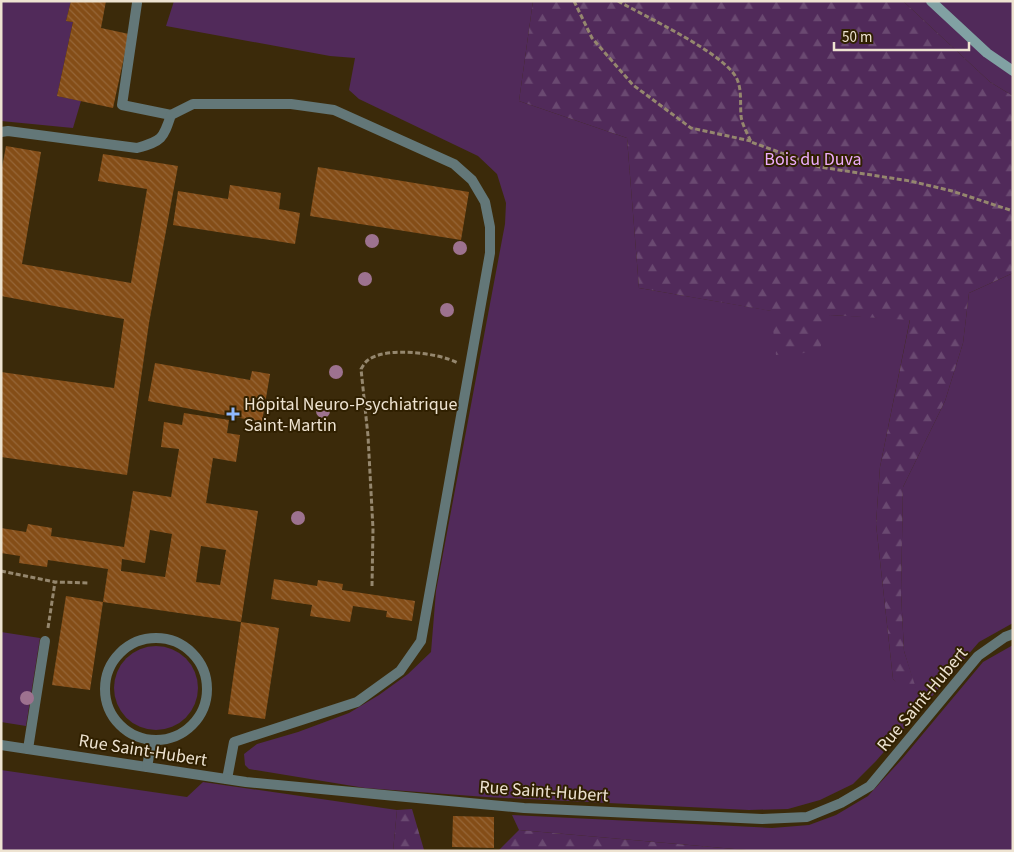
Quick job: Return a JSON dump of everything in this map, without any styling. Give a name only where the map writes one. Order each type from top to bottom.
[{"type":"main road","points":[[931,1],[987,53],[1013,72]]},
{"type":"street","points":[[137,3],[122,105],[171,115],[193,104],[291,104],[334,110],[454,164],[472,180],[485,202],[490,227],[490,253],[421,641],[400,672],[357,702],[234,742],[227,779]]},
{"type":"street","points":[[1,132],[8,131],[137,148],[155,143],[165,134],[171,115]]},
{"type":"street","name":"Rue Saint-Hubert","points":[[1,745],[256,783],[524,808],[762,819],[807,817],[841,803],[870,786],[978,656],[1005,637],[1013,634]]},
{"type":"street","points":[[150,638],[166,639],[182,645],[195,656],[204,670],[208,687],[205,704],[197,720],[185,732],[170,739],[152,740],[136,736],[122,727],[117,721],[106,699],[105,682],[110,666],[120,653],[134,643],[150,638]]},
{"type":"street","points":[[28,749],[45,641]]},
{"type":"street","points":[[148,767],[152,740]]},
{"type":"path","points":[[574,1],[592,38],[633,85],[691,128],[751,142],[820,167],[910,180],[952,191],[1013,212]]},
{"type":"path","points":[[618,1],[699,46],[723,62],[735,76],[741,89],[742,119],[751,142]]},
{"type":"path","points":[[372,586],[373,529],[368,436],[360,369],[368,360],[403,351],[450,359],[470,368]]},
{"type":"path","points":[[1,571],[55,582],[89,583]]},
{"type":"path","points":[[45,641],[55,582]]},
{"type":"green space","points":[[1,1],[71,1],[66,21],[73,22],[57,96],[81,101],[73,128],[1,121]]},
{"type":"green space","points":[[174,1],[533,1],[519,101],[627,138],[639,288],[772,311],[777,355],[830,315],[910,319],[880,467],[876,524],[893,679],[921,707],[904,651],[901,593],[903,487],[945,401],[963,343],[969,293],[1013,273],[1013,623],[979,642],[876,761],[853,784],[820,800],[788,809],[749,810],[486,797],[365,788],[249,769],[245,765],[244,754],[257,744],[298,732],[349,713],[379,695],[408,674],[431,652],[436,591],[505,224],[506,203],[497,174],[478,156],[359,99],[349,90],[355,58],[330,56],[166,26]]},
{"type":"green space","name":"Bois du Duva","points":[[533,1],[903,1],[990,82],[1013,96],[1013,273],[969,293],[963,343],[945,401],[903,487],[901,593],[904,651],[922,707],[912,703],[893,679],[876,524],[880,467],[910,320],[830,315],[819,352],[776,355],[771,311],[639,288],[627,138],[519,101]]},
{"type":"green space","points":[[903,1],[1013,1],[1013,96],[990,82]]},
{"type":"green space","points":[[1,632],[40,638],[26,726],[1,722]]},
{"type":"green space","points":[[1013,645],[1013,851],[757,851],[519,830],[512,815],[772,828],[809,825],[836,815],[868,796],[902,759],[983,662]]},
{"type":"green space","points":[[156,646],[172,649],[191,665],[195,672],[198,688],[195,704],[179,723],[172,727],[156,730],[140,727],[121,711],[117,704],[114,688],[117,672],[133,653],[140,649]]},
{"type":"green space","points":[[1,770],[187,797],[203,782],[397,810],[393,851],[1,851]]},
{"type":"green space","points":[[412,809],[424,850],[429,851],[393,851],[397,810]]},
{"type":"green space","points":[[519,830],[757,851],[498,851]]},
{"type":"building","points":[[71,1],[106,1],[101,28],[129,34],[113,108],[57,96],[73,22],[66,21]]},
{"type":"building","points":[[6,146],[41,152],[22,264],[131,283],[147,189],[98,181],[103,154],[178,166],[149,323],[127,475],[1,457],[1,372],[114,388],[124,319],[1,296],[1,173]]},
{"type":"building","points":[[318,167],[469,192],[461,240],[310,216]]},
{"type":"building","points":[[230,185],[281,193],[279,209],[300,213],[295,244],[173,225],[178,191],[228,199]]},
{"type":"building","points":[[155,363],[250,380],[252,371],[270,374],[262,422],[148,401]]},
{"type":"building","points":[[184,413],[229,420],[227,433],[240,435],[236,462],[213,458],[206,503],[258,511],[241,622],[103,602],[108,569],[48,560],[47,567],[19,563],[20,556],[1,553],[1,528],[26,532],[28,524],[52,528],[51,536],[124,547],[133,491],[171,497],[179,449],[161,447],[164,422],[182,425]],"holes":[[[150,530],[172,534],[165,577],[121,571],[122,559],[145,563]],[[201,546],[226,550],[220,585],[196,582]]]},
{"type":"building","points":[[274,579],[317,586],[318,580],[343,584],[342,590],[415,601],[412,621],[386,617],[387,611],[353,606],[350,622],[310,616],[312,605],[271,599]]},
{"type":"building","points":[[66,596],[103,602],[90,690],[52,685]]},
{"type":"building","points":[[241,622],[279,628],[265,719],[228,714]]},
{"type":"building","points":[[453,816],[494,817],[494,848],[452,847]]},
{"type":"place","name":"Hôpital Neuro-Psychiatrique Saint-Martin","points":[[233,414]]}]
